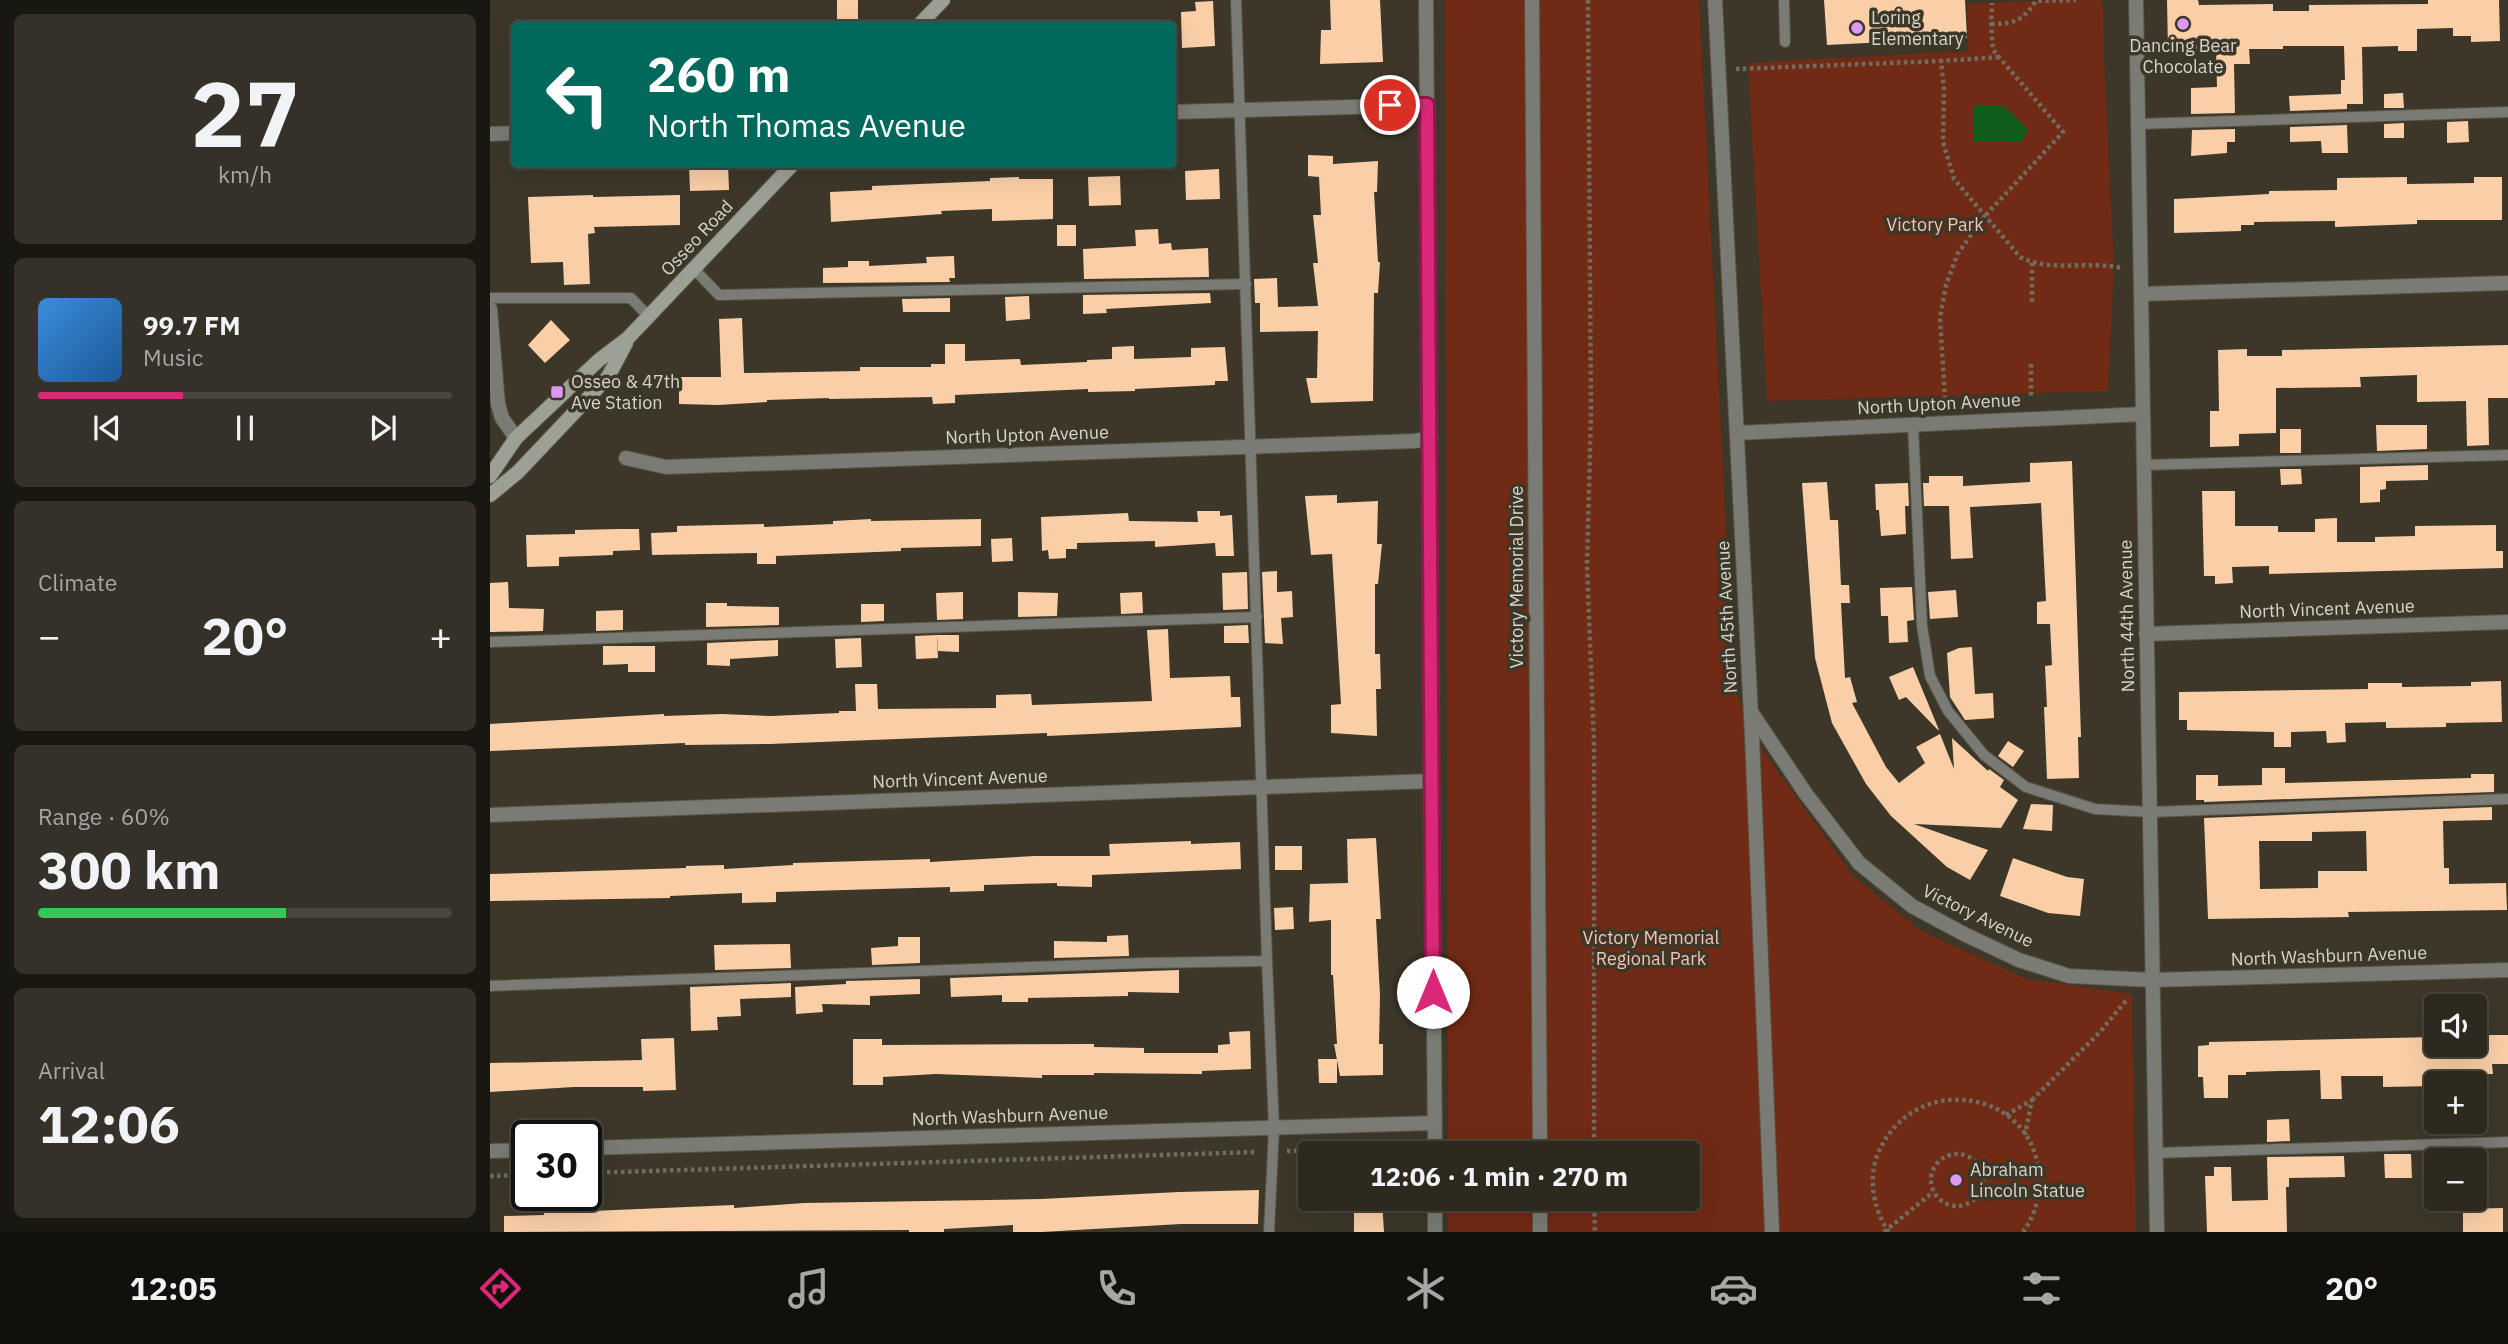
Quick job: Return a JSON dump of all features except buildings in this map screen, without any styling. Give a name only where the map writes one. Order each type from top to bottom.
[{"type":"main road","points":[[923,21],[943,0]]},
{"type":"main road","name":"Osseo Road","points":[[490,476],[516,438],[599,360],[628,338],[789,168]]},
{"type":"main road","name":"Osseo Road","points":[[490,495],[527,463],[608,377],[628,338]]},
{"type":"street","points":[[1426,0],[1435,1141]]},
{"type":"street","name":"Victory Memorial Drive","points":[[1532,0],[1540,1141]]},
{"type":"street","name":"North 45th Avenue","points":[[1715,0],[1751,712],[1772,1232]]},
{"type":"street","name":"North 44th Avenue","points":[[2136,0],[2157,1232]]},
{"type":"street","points":[[1176,112],[1427,105]]},
{"type":"street","points":[[490,134],[511,133]]},
{"type":"street","points":[[2141,294],[2508,283]]},
{"type":"street","points":[[490,309],[494,404],[516,438]]},
{"type":"street","name":"North Upton Avenue","points":[[1737,433],[2143,414]]},
{"type":"street","name":"North Upton Avenue","points":[[626,458],[666,467],[1415,441],[1430,438]]},
{"type":"street","name":"North Vincent Avenue","points":[[2147,634],[2508,622]]},
{"type":"street","name":"Victory Avenue","points":[[1751,712],[1805,794],[1859,863],[1912,906],[2019,960],[2069,976],[2152,980]]},
{"type":"street","name":"North Vincent Avenue","points":[[490,815],[1432,781]]},
{"type":"street","name":"North Washburn Avenue","points":[[2152,980],[2508,970]]},
{"type":"street","name":"North Washburn Avenue","points":[[602,1148],[1434,1123]]},
{"type":"street","points":[[490,1151],[511,1150]]},
{"type":"street","points":[[1435,1211],[1435,1232]]},
{"type":"street","points":[[1540,1211],[1541,1232]]},
{"type":"lane","points":[[1236,0],[1274,1128],[1269,1232]]},
{"type":"lane","points":[[1784,0],[1785,42]]},
{"type":"lane","points":[[2138,124],[2508,112]]},
{"type":"lane","points":[[694,269],[719,295],[1246,284]]},
{"type":"lane","points":[[490,298],[631,298],[649,317]]},
{"type":"lane","points":[[1913,425],[1922,626],[1930,676],[1948,711],[1984,755],[2026,787],[2095,809],[2150,812],[2508,799]]},
{"type":"lane","points":[[2144,465],[2508,455]]},
{"type":"lane","points":[[490,642],[1257,617]]},
{"type":"lane","points":[[490,986],[1267,961]]},
{"type":"lane","points":[[2155,1153],[2508,1142]]},
{"type":"path","points":[[1588,0],[1591,413],[1587,565],[1594,743],[1594,1141]]},
{"type":"path","points":[[1991,24],[2011,24],[2027,14],[2036,1],[2076,0]]},
{"type":"path","points":[[1944,399],[1940,328],[1944,294],[1958,253],[1984,217],[2063,132],[1993,50],[1992,3]]},
{"type":"path","points":[[1734,69],[2000,57]]},
{"type":"path","points":[[1941,61],[1944,89],[1943,142],[1954,179],[1984,217],[2020,257],[2032,263],[2071,267],[2108,265],[2121,268]]},
{"type":"path","points":[[2032,263],[2032,303]]},
{"type":"path","points":[[2031,364],[2031,397]]},
{"type":"path","points":[[2006,1115],[2032,1100],[2100,1032],[2128,998]]},
{"type":"path","points":[[1933,1192],[1887,1231],[1876,1205],[1873,1176],[1883,1143],[1896,1124],[1927,1104],[1959,1098],[1980,1102],[2006,1115],[2025,1135],[2037,1160],[2039,1191],[2033,1215],[2023,1232]]},
{"type":"path","points":[[2025,1135],[2032,1100]]},
{"type":"path","points":[[602,1173],[1298,1151]]},
{"type":"path","points":[[1959,1153],[1968,1156],[1980,1167],[1983,1185],[1974,1200],[1967,1205],[1947,1205],[1933,1192],[1931,1172],[1942,1158],[1959,1153]]},
{"type":"path","points":[[490,1176],[511,1175]]},
{"type":"path","points":[[1594,1211],[1595,1232]]},
{"type":"green space","name":"Victory Memorial Regional Park","points":[[1445,0],[1699,0],[1734,684],[1752,736],[1854,877],[1920,930],[2026,979],[2132,994],[2136,1232],[1448,1232],[1448,1211],[1700,1211],[1700,1141],[1448,1141]]},
{"type":"green space","name":"Victory Park","points":[[2101,0],[2103,5],[2114,266],[2108,391],[1767,401],[1748,63],[1968,51],[1968,4]]},
{"type":"shaded area","points":[[1973,106],[2004,106],[2028,129],[2021,141],[1974,142]]},
{"type":"place","name":"Dancing Bear Chocolate","points":[[2183,24]]},
{"type":"place","name":"Loring Elementary","points":[[1857,28]]},
{"type":"place","name":"Osseo & 47th Ave Station","points":[[557,392]]},
{"type":"place","name":"Abraham Lincoln Statue","points":[[1956,1180]]},
{"type":"route","points":[[1390,105],[1427,105],[1433,992]]}]
